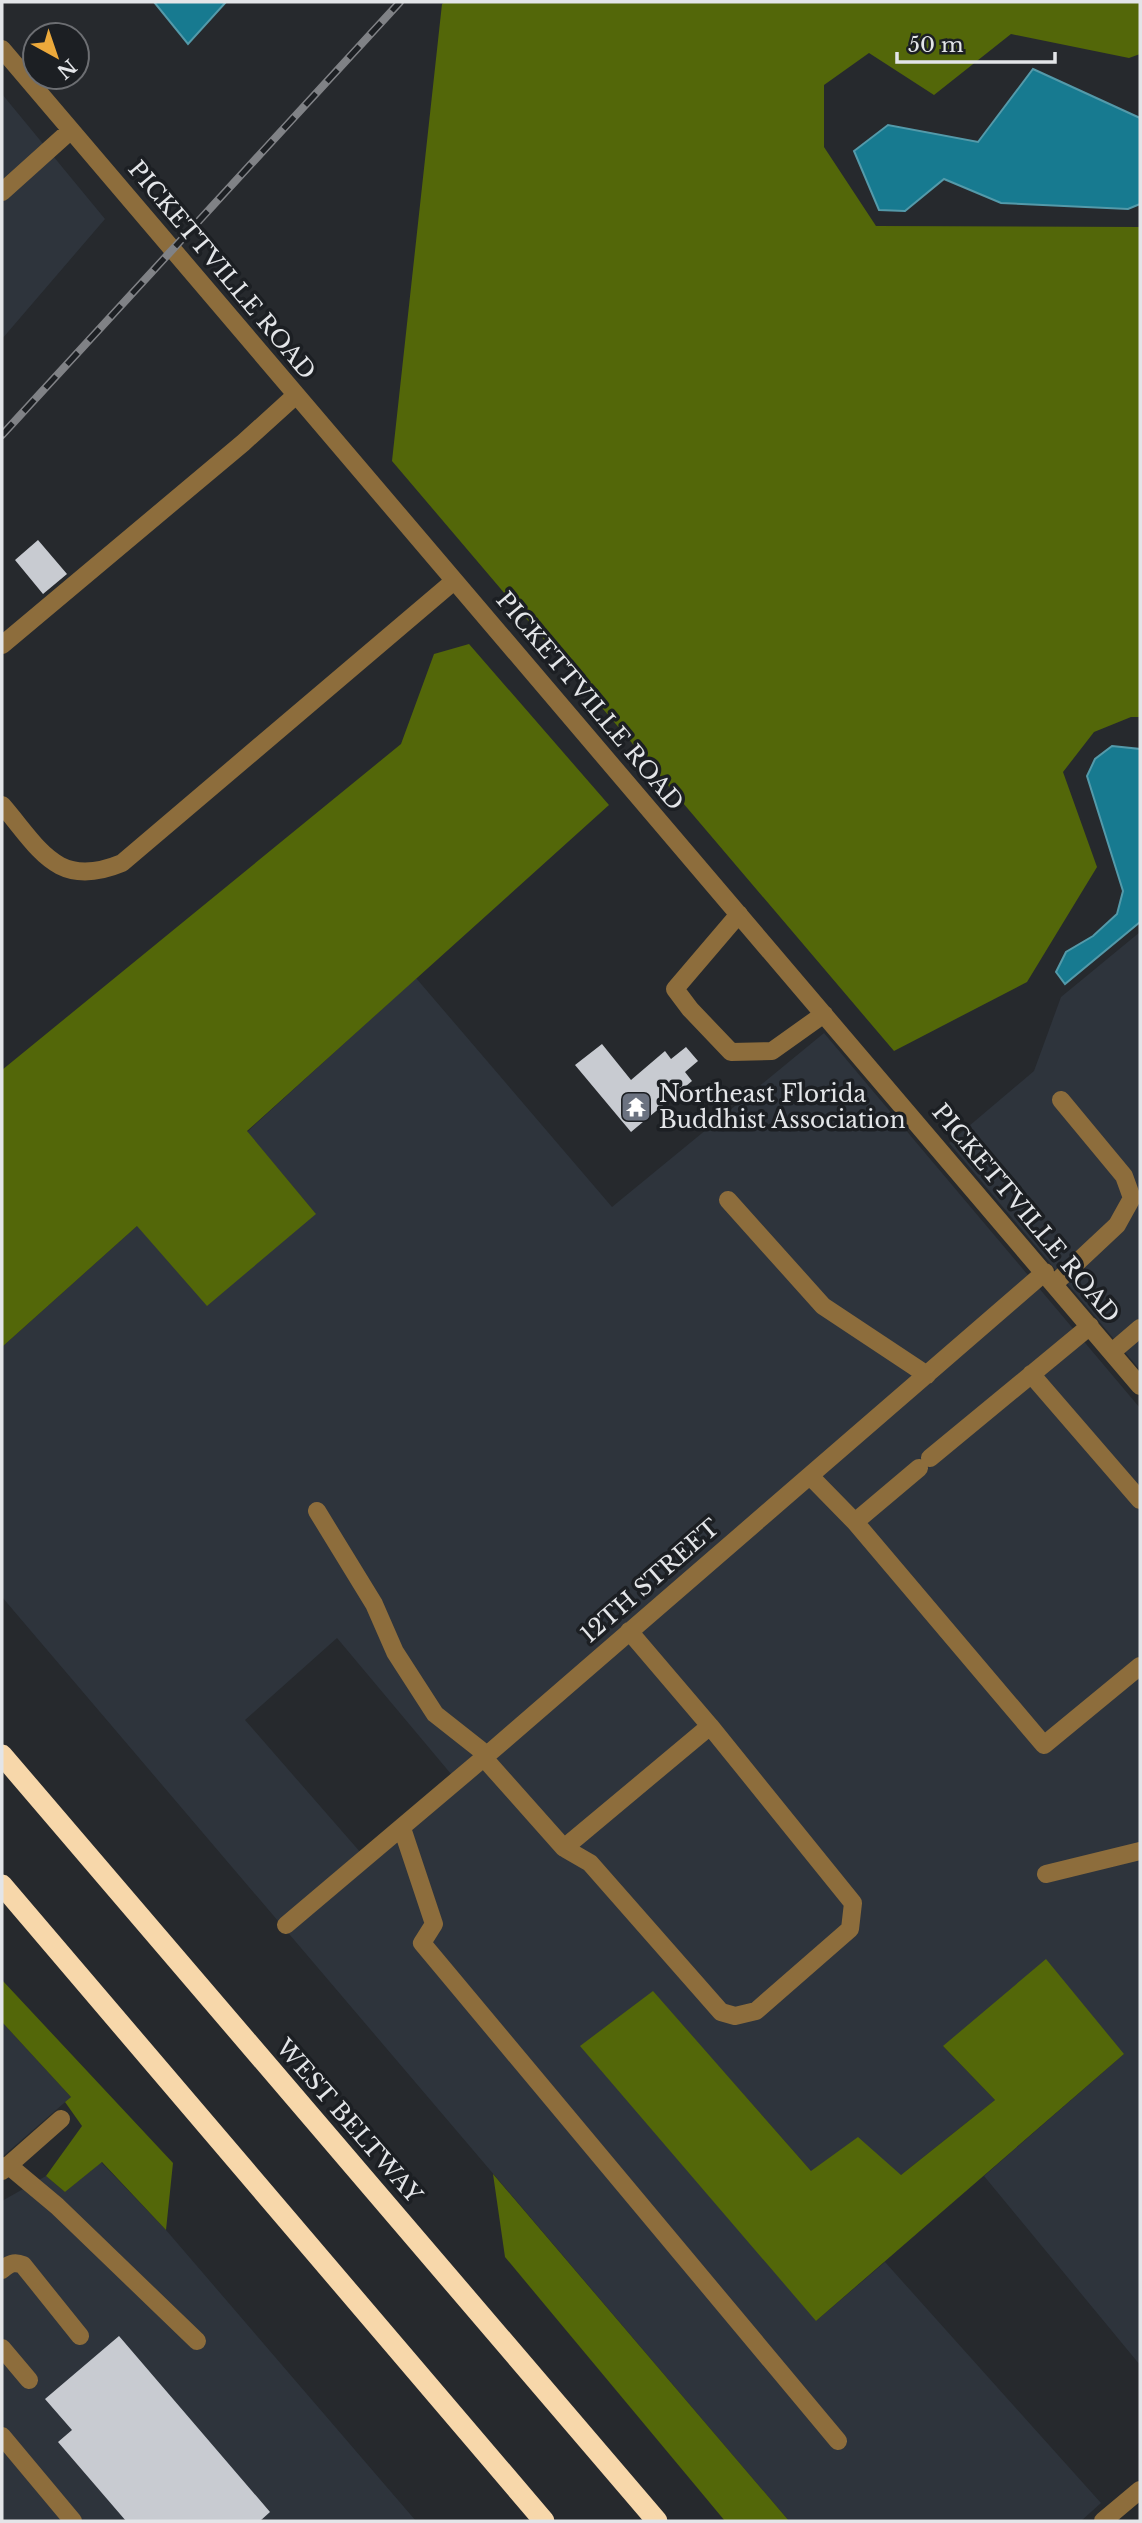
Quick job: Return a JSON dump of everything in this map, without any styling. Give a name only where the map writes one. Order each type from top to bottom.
[{"type":"highway","name":"WEST BELTWAY","points":[[2,1755],[657,2521]]},
{"type":"highway","points":[[2,1885],[544,2521]]},
{"type":"street","name":"PICKETTVILLE ROAD","points":[[2,49],[1140,1386]]},
{"type":"street","points":[[2,192],[71,130]]},
{"type":"street","points":[[2,645],[243,443],[296,395]]},
{"type":"street","points":[[2,805],[49,860],[65,870],[83,873],[122,863],[454,581]]},
{"type":"street","points":[[739,914],[675,989],[690,1009],[731,1052],[772,1051],[824,1014]]},
{"type":"street","name":"12TH STREET","points":[[286,1925],[927,1375],[1117,1225],[1132,1198],[1124,1176],[1061,1100]]},
{"type":"street","points":[[728,1199],[823,1306],[927,1375]]},
{"type":"street","points":[[855,1522],[1090,1326]]},
{"type":"street","points":[[1112,1352],[1140,1328]]},
{"type":"street","points":[[1031,1374],[1140,1500]]},
{"type":"street","points":[[810,1476],[855,1522],[1044,1745],[1140,1666]]},
{"type":"street","points":[[317,1511],[374,1604],[395,1652],[435,1714],[485,1756],[564,1848],[590,1863],[721,2011],[735,2016],[756,2011],[850,1929],[853,1903],[710,1726],[629,1632]]},
{"type":"street","points":[[564,1848],[710,1726]]},
{"type":"street","points":[[402,1828],[434,1924],[422,1943],[838,2441]]},
{"type":"street","points":[[1046,1874],[1140,1851]]},
{"type":"street","points":[[61,2119],[5,2168],[57,2206],[197,2341]]},
{"type":"street","points":[[2,2270],[17,2262],[23,2265],[80,2336]]},
{"type":"street","points":[[2,2348],[29,2380]]},
{"type":"street","points":[[2,2436],[73,2521]]},
{"type":"street","points":[[1103,2521],[1140,2490]]},
{"type":"shaded area","points":[[2,94],[105,219],[2,339]]},
{"type":"shaded area","points":[[1140,932],[1140,1370],[949,1143],[1034,1071],[1061,997]]},
{"type":"shaded area","points":[[416,978],[612,1207],[824,1033],[1140,1408],[1140,2365],[984,2176],[1124,2054],[943,2046],[995,2100],[901,2175],[811,2171],[653,1992],[816,2321],[885,2262],[1101,2503],[1081,2521],[789,2521],[2,1597],[2,1347],[137,1226],[315,1213],[247,1132]],"holes":[[[337,1638],[451,1774],[361,1853],[245,1720]]]},
{"type":"shaded area","points":[[2,2022],[71,2097],[2,2157]]},
{"type":"shaded area","points":[[101,2162],[166,2230],[416,2521],[2,2521],[2,2201],[46,2176],[65,2192]]},
{"type":"green space","points":[[1140,2],[1140,54],[1129,58],[1011,34],[934,95],[869,53],[824,85],[824,147],[876,226],[1140,227],[1140,717],[1131,717],[1094,732],[1063,772],[1097,867],[1027,982],[894,1051],[392,461],[442,4]]},
{"type":"green space","points":[[469,644],[609,805],[247,1131],[316,1214],[207,1306],[137,1226],[2,1347],[2,1070],[401,744],[434,654]]},
{"type":"green space","points":[[1046,1959],[1124,2054],[816,2321],[580,2046],[653,1991],[811,2171],[858,2137],[901,2175],[995,2100],[943,2046]]},
{"type":"green space","points":[[2,1980],[173,2163],[166,2230],[102,2162],[65,2192],[46,2176],[82,2126],[65,2102],[71,2097],[2,2022]]},
{"type":"green space","points":[[493,2174],[789,2521],[725,2521],[505,2257]]},
{"type":"water","points":[[154,2],[226,2],[188,44]]},
{"type":"water","points":[[1033,69],[1140,118],[1140,204],[1128,209],[1001,203],[944,179],[905,211],[879,210],[854,151],[888,125],[978,142]]},
{"type":"water","points":[[1112,746],[1140,749],[1140,922],[1065,984],[1056,972],[1066,952],[1093,936],[1117,914],[1123,891],[1087,776],[1095,759]]},
{"type":"building","points":[[38,540],[67,574],[43,594],[15,560]]},
{"type":"building","name":"Northeast Florida Buddhist Association","points":[[602,1044],[631,1080],[665,1051],[671,1059],[686,1047],[698,1061],[685,1072],[692,1081],[631,1132],[575,1065]]},
{"type":"building","points":[[119,2336],[270,2512],[260,2521],[126,2521],[58,2442],[72,2430],[45,2399]]},
{"type":"railway","points":[[2,435],[400,2]]},
{"type":"place","name":"Northeast Florida Buddhist Association","points":[[636,1107]]}]
